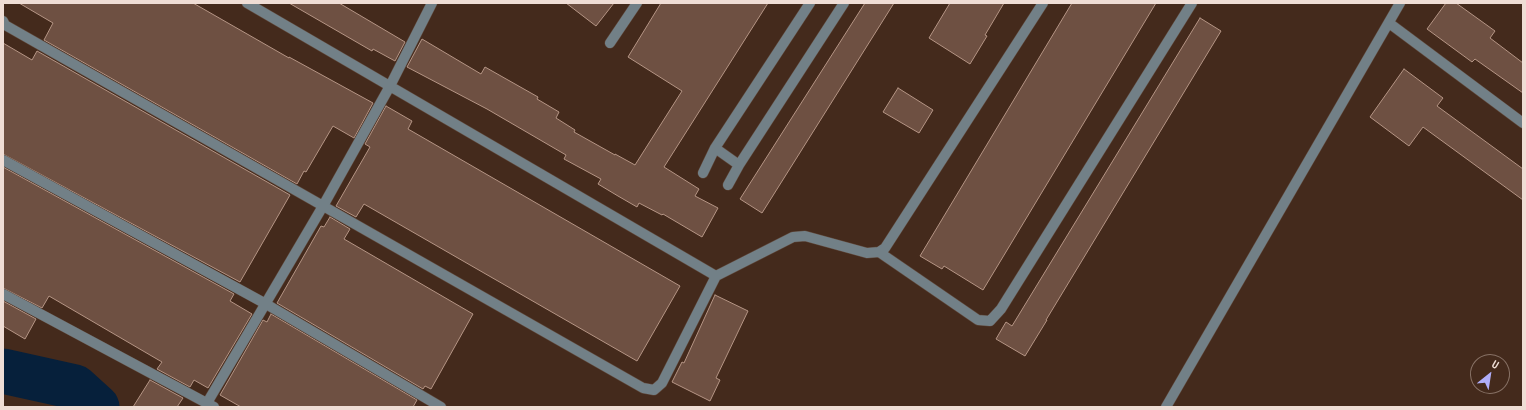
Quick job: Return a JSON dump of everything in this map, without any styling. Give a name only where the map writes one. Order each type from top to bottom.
[{"type":"street","points":[[247,3],[716,276]]},
{"type":"street","points":[[3,294],[209,406],[390,86],[432,3]]},
{"type":"street","points":[[610,43],[637,3]]},
{"type":"street","points":[[702,173],[715,148],[810,3]]},
{"type":"street","points":[[728,185],[739,165],[844,3]]},
{"type":"street","points":[[3,21],[5,25],[636,384],[649,390],[654,390],[662,383],[716,276],[793,237],[805,236],[867,253],[879,252],[889,243],[1043,3]]},
{"type":"street","points":[[879,252],[978,320],[990,321],[1001,308],[1192,3]]},
{"type":"street","points":[[1166,407],[1400,3]]},
{"type":"street","points":[[1389,23],[1523,123]]},
{"type":"street","points":[[715,148],[739,165]]},
{"type":"street","points":[[3,160],[266,304],[441,407]]},
{"type":"building","points":[[19,3],[193,3],[289,58],[373,103],[354,138],[333,126],[306,172],[304,171],[297,184],[44,40],[53,23]]},
{"type":"building","points":[[289,3],[339,3],[405,42],[395,61],[373,49],[372,51]]},
{"type":"building","points":[[566,3],[614,3],[596,26]]},
{"type":"building","points":[[661,3],[768,3],[664,167],[699,189],[695,196],[718,208],[702,237],[663,214],[662,215],[639,203],[637,207],[598,184],[601,179],[564,159],[566,155],[487,109],[407,67],[422,39],[481,74],[485,67],[538,97],[537,99],[559,112],[556,118],[575,130],[574,132],[635,165],[682,91],[628,57]]},
{"type":"building","points":[[865,3],[894,3],[762,213],[740,199]]},
{"type":"building","points":[[950,3],[1004,3],[985,35],[987,36],[970,64],[929,38]]},
{"type":"building","points":[[1072,3],[1156,3],[983,290],[944,266],[942,269],[920,256]]},
{"type":"building","points":[[1446,3],[1456,3],[1495,31],[1490,38],[1523,63],[1523,93],[1475,59],[1472,62],[1427,29]]},
{"type":"building","points":[[1200,18],[1221,31],[1025,356],[996,339],[1006,322],[1012,326]]},
{"type":"building","points":[[3,43],[32,60],[37,51],[290,195],[240,282],[3,154]]},
{"type":"building","points":[[1404,69],[1443,98],[1437,106],[1523,169],[1523,200],[1423,127],[1409,146],[1370,117]]},
{"type":"building","points":[[898,88],[933,110],[919,133],[883,112]]},
{"type":"building","points":[[386,106],[412,121],[408,129],[680,286],[637,361],[364,204],[356,217],[336,206],[370,147],[365,144]]},
{"type":"building","points":[[3,167],[234,294],[230,301],[252,314],[208,388],[194,380],[190,387],[157,369],[162,362],[49,296],[42,308],[3,288]]},
{"type":"building","points":[[330,217],[350,229],[344,239],[473,314],[431,389],[425,386],[423,389],[277,303],[321,226],[324,227]]},
{"type":"building","points":[[715,295],[748,311],[716,378],[720,380],[710,401],[672,382],[682,362],[684,363]]},
{"type":"building","points":[[3,301],[36,319],[25,339],[3,326]]},
{"type":"building","points":[[271,314],[417,400],[413,407],[241,407],[220,395],[263,320],[267,322]]},
{"type":"building","points":[[150,380],[183,398],[177,407],[133,407]]},
{"type":"waterway","points":[[3,371],[75,387],[97,407]]}]
